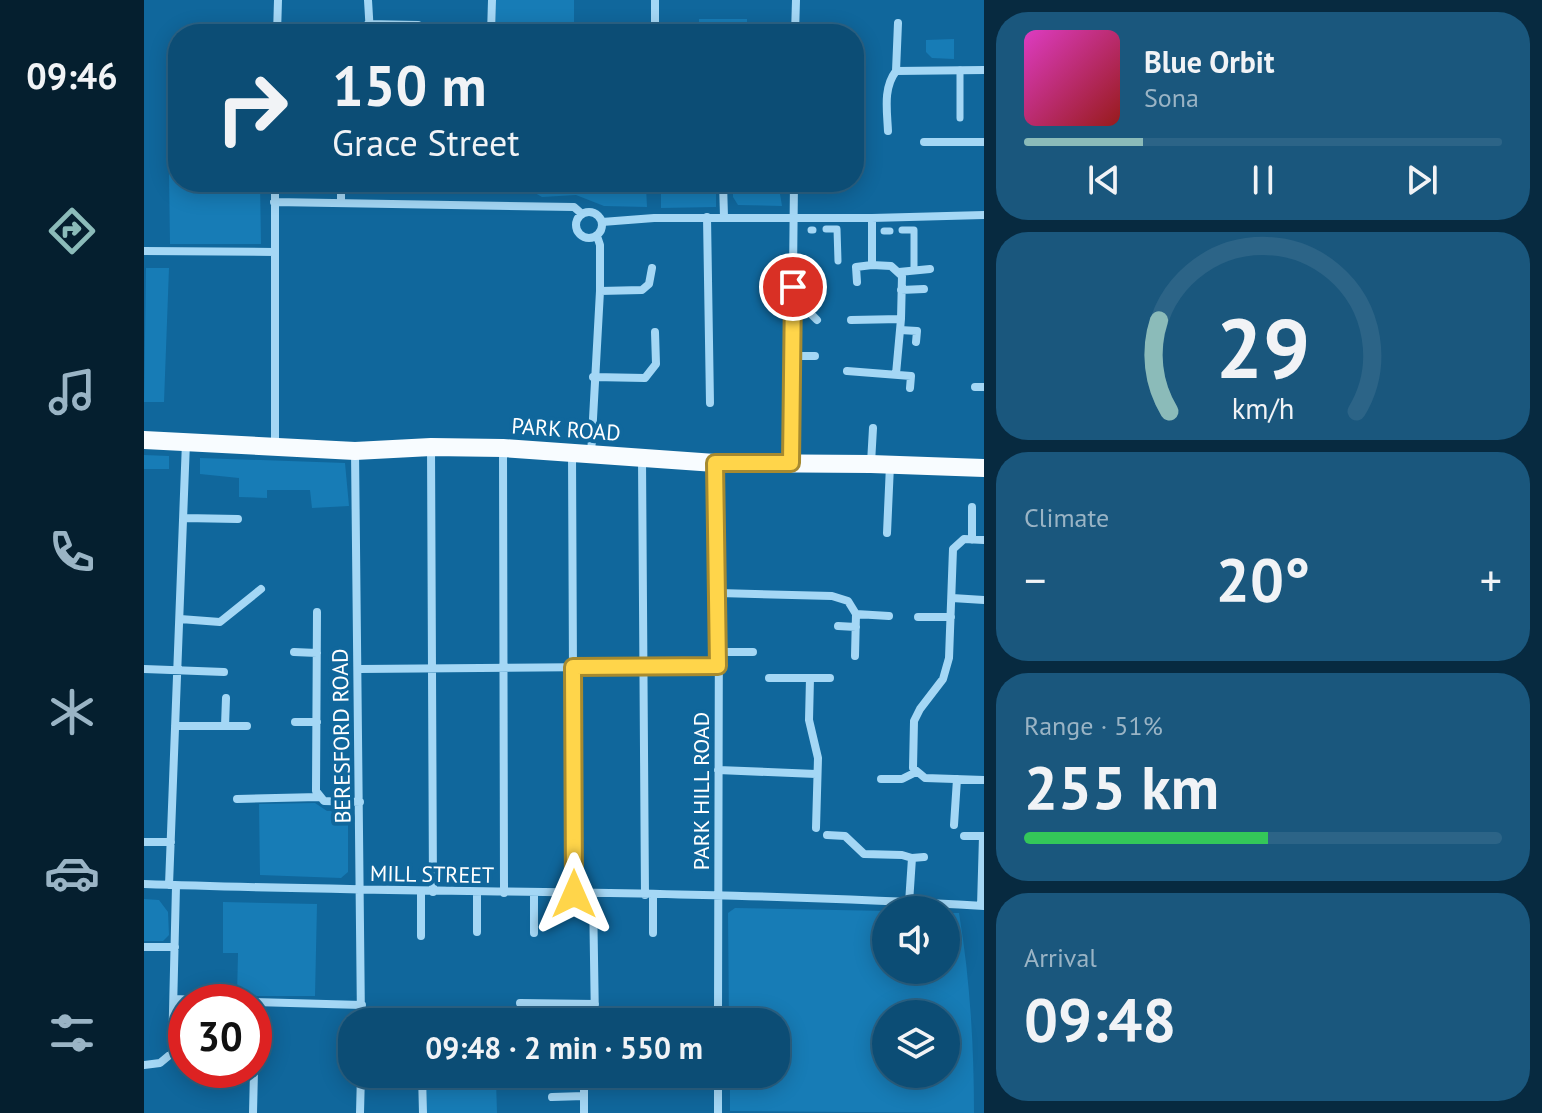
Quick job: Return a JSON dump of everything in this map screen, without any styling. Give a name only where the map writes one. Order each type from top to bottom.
[{"type":"highway","name":"PARK ROAD","points":[[144,440],[355,451],[431,447],[503,448],[715,463],[984,468]]},
{"type":"street","points":[[277,24],[278,0]]},
{"type":"street","points":[[368,0],[369,24]]},
{"type":"street","points":[[491,24],[492,0]]},
{"type":"street","points":[[655,0],[655,24]]},
{"type":"street","points":[[795,24],[796,0]]},
{"type":"street","points":[[888,131],[887,93],[889,80],[896,71],[898,23]]},
{"type":"street","points":[[960,70],[960,118]]},
{"type":"street","points":[[896,71],[984,70]]},
{"type":"street","points":[[924,142],[984,142]]},
{"type":"street","points":[[274,192],[275,446]]},
{"type":"street","points":[[341,192],[341,202]]},
{"type":"street","points":[[723,192],[724,217]]},
{"type":"street","points":[[791,463],[794,192]]},
{"type":"street","points":[[274,202],[574,207],[582,214],[595,213],[602,222],[597,236],[588,239],[578,233],[576,222],[582,214]]},
{"type":"street","points":[[602,222],[707,217],[984,215]]},
{"type":"street","points":[[707,217],[710,403]]},
{"type":"street","points":[[872,218],[872,265]]},
{"type":"street","points":[[813,230],[837,229],[838,261]]},
{"type":"street","points":[[894,231],[914,230],[914,270]]},
{"type":"street","points":[[574,894],[573,667],[581,454],[593,377],[600,291],[600,245],[597,236]]},
{"type":"street","points":[[144,251],[275,252]]},
{"type":"street","points":[[793,261],[810,262],[818,273]]},
{"type":"street","points":[[857,282],[856,267],[891,266],[899,272],[930,269]]},
{"type":"street","points":[[600,291],[642,290],[649,284],[652,268]]},
{"type":"street","points":[[896,374],[901,319],[899,272]]},
{"type":"street","points":[[901,290],[924,289]]},
{"type":"street","points":[[793,313],[810,313],[817,320]]},
{"type":"street","points":[[851,320],[901,319]]},
{"type":"street","points":[[900,330],[917,331],[916,342]]},
{"type":"street","points":[[593,377],[645,378],[656,364],[655,332]]},
{"type":"street","points":[[792,356],[815,356]]},
{"type":"street","points":[[847,371],[911,376],[910,388]]},
{"type":"street","points":[[873,428],[887,533]]},
{"type":"street","points":[[175,984],[171,842],[186,440]]},
{"type":"street","points":[[431,447],[433,892]]},
{"type":"street","points":[[503,448],[504,893]]},
{"type":"street","name":"BERESFORD ROAD","points":[[355,451],[362,1008]]},
{"type":"street","points":[[642,459],[643,666],[649,895],[653,933]]},
{"type":"street","name":"PARK HILL ROAD","points":[[715,463],[719,593],[718,1008]]},
{"type":"street","points":[[972,507],[972,540]]},
{"type":"street","points":[[184,518],[238,519]]},
{"type":"street","points":[[984,540],[964,539],[953,549],[949,658],[943,679],[914,721],[913,768],[925,778],[984,780]]},
{"type":"street","points":[[180,619],[220,622],[261,589]]},
{"type":"street","points":[[719,593],[832,596],[848,601],[856,614],[855,656]]},
{"type":"street","points":[[952,598],[984,600]]},
{"type":"street","points":[[856,614],[889,616]]},
{"type":"street","points":[[918,617],[951,617]]},
{"type":"street","points":[[319,797],[316,791],[320,618]]},
{"type":"street","points":[[838,626],[856,627]]},
{"type":"street","points":[[294,652],[317,653]]},
{"type":"street","points":[[718,652],[753,652]]},
{"type":"street","points":[[359,669],[718,666]]},
{"type":"street","points":[[144,669],[224,672]]},
{"type":"street","points":[[769,678],[830,678]]},
{"type":"street","points":[[810,678],[809,720],[818,758],[816,828]]},
{"type":"street","points":[[225,726],[226,698]]},
{"type":"street","points":[[295,722],[317,722]]},
{"type":"street","points":[[175,726],[247,726]]},
{"type":"street","points":[[718,770],[816,774]]},
{"type":"street","points":[[881,779],[902,779],[916,772]]},
{"type":"street","points":[[954,825],[957,779]]},
{"type":"street","points":[[237,799],[319,797],[331,802],[360,802]]},
{"type":"street","points":[[827,835],[845,836],[864,854],[924,857]]},
{"type":"street","points":[[964,836],[983,836],[982,906]]},
{"type":"street","points":[[144,842],[171,842]]},
{"type":"street","points":[[909,896],[912,858]]},
{"type":"street","name":"MILL STREET","points":[[144,884],[872,902]]},
{"type":"street","points":[[421,892],[421,936]]},
{"type":"street","points":[[477,893],[477,932]]},
{"type":"street","points":[[534,893],[534,933]]},
{"type":"street","points":[[593,894],[595,1008]]},
{"type":"street","name":"MILL STREET","points":[[960,905],[982,906]]},
{"type":"street","points":[[144,947],[175,947]]},
{"type":"street","points":[[272,1002],[362,1005]]},
{"type":"street","points":[[520,1003],[595,1004]]},
{"type":"street","points":[[144,1065],[160,1063],[168,1056]]},
{"type":"street","points":[[253,1113],[254,1088]]},
{"type":"street","points":[[360,1113],[361,1088]]},
{"type":"street","points":[[422,1088],[423,1113]]},
{"type":"street","points":[[584,1088],[584,1113]]},
{"type":"street","points":[[718,1088],[718,1113]]},
{"type":"street","points":[[552,1097],[584,1096]]},
{"type":"shaded area","points":[[496,0],[574,0],[574,24],[495,24]]},
{"type":"shaded area","points":[[699,19],[747,19],[747,24],[699,24]]},
{"type":"shaded area","points":[[954,39],[954,59],[932,58],[926,52],[926,40]]},
{"type":"shaded area","points":[[169,192],[260,192],[261,244],[170,244]]},
{"type":"shaded area","points":[[646,192],[647,207],[604,206],[576,195],[542,197],[535,193],[518,193]]},
{"type":"shaded area","points":[[661,192],[716,192],[716,207],[661,208]]},
{"type":"shaded area","points":[[733,192],[780,192],[782,206],[738,205]]},
{"type":"shaded area","points":[[146,268],[169,268],[164,402],[144,402]]},
{"type":"shaded area","points":[[144,455],[169,456],[169,469],[144,469]]},
{"type":"shaded area","points":[[200,458],[345,463],[349,506],[312,508],[310,490],[267,490],[267,498],[239,497],[239,478],[200,474]]},
{"type":"shaded area","points":[[315,803],[327,811],[348,811],[348,872],[341,878],[260,875],[259,804]]},
{"type":"shaded area","points":[[144,899],[159,900],[168,912],[169,935],[163,941],[144,941]]},
{"type":"shaded area","points":[[223,902],[317,904],[315,996],[272,996],[272,984],[237,984],[238,953],[223,953]]},
{"type":"shaded area","points":[[735,908],[872,911],[872,984],[960,984],[960,920],[971,1013],[974,1113],[730,1111],[730,1088],[790,1088],[790,1008],[729,1008],[728,913]]},
{"type":"shaded area","points":[[426,1088],[496,1088],[497,1113],[427,1113]]},
{"type":"route","points":[[574,894],[573,667],[718,666],[715,463],[791,463],[793,287]]}]
